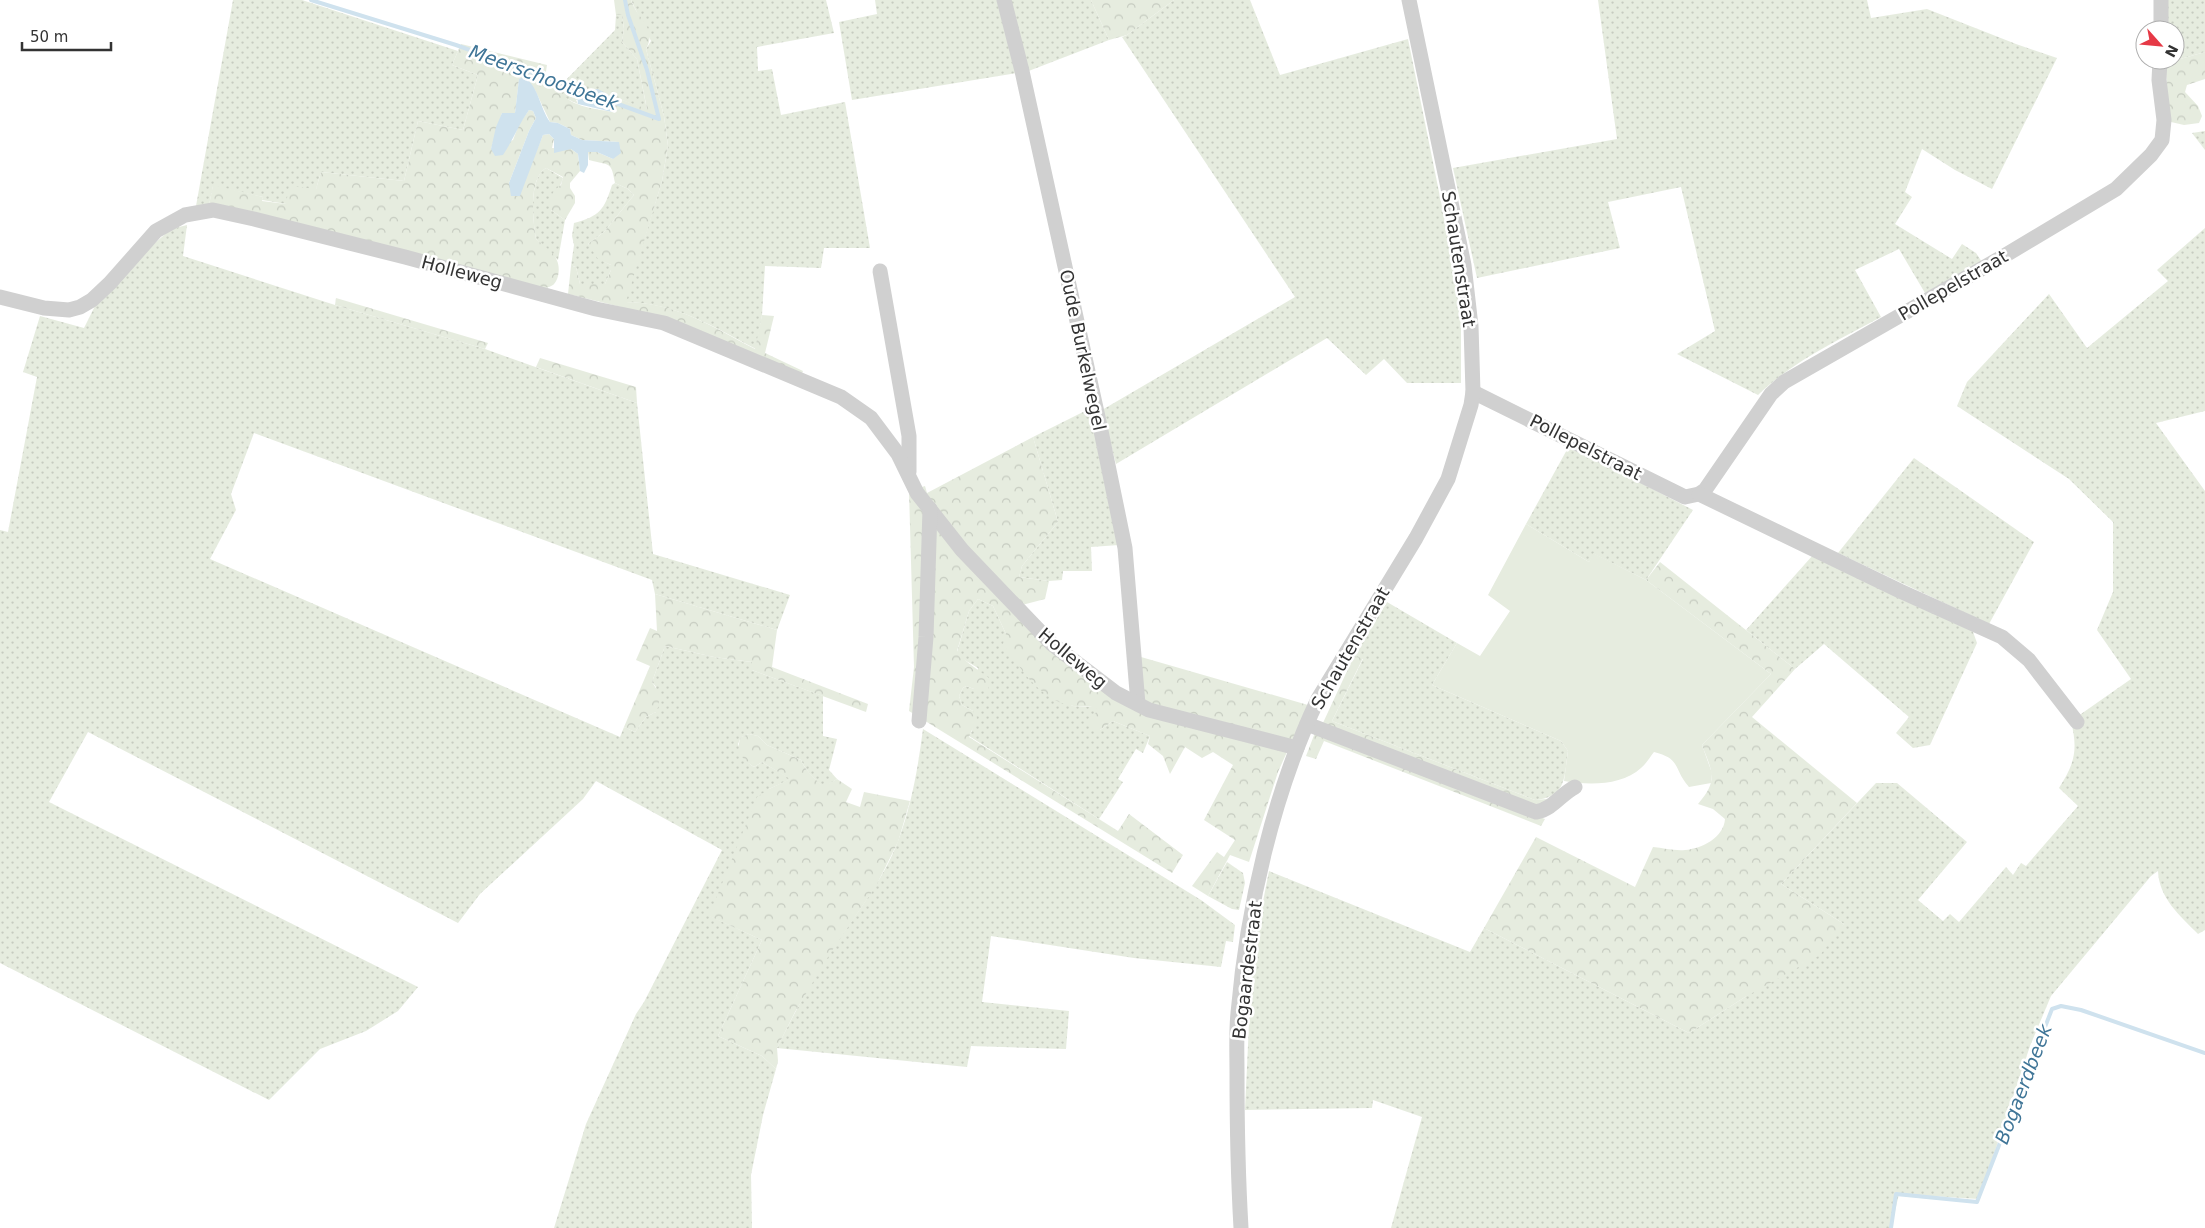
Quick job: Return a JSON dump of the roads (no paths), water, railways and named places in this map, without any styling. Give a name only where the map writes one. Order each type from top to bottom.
[{"type":"street","name":"Oude Burkelwegel","points":[[1004,0],[1022,71],[1125,548],[1138,704]]},
{"type":"street","name":"Schautenstraat","points":[[1297,748],[1318,699],[1416,538],[1448,479],[1472,405],[1471,326],[1464,265],[1409,0]]},
{"type":"street","points":[[2161,20],[2162,0]]},
{"type":"street","name":"Pollepelstraat","points":[[1473,392],[1685,497],[1699,494],[1705,490],[1772,394],[1784,382],[2004,256],[2116,189],[2151,155],[2162,140],[2164,120],[2160,70]]},
{"type":"street","name":"Holleweg","points":[[0,297],[44,308],[69,310],[80,307],[92,300],[110,283],[156,231],[185,215],[213,210],[404,257],[596,309],[664,323],[841,397],[871,418],[898,454],[917,492],[962,550],[1052,644],[1116,693],[1149,710],[1297,748]]},
{"type":"street","name":"Holleweg","points":[[880,271],[909,436],[910,477]]},
{"type":"street","name":"Pollepelstraat","points":[[1699,494],[1900,591],[2002,637],[2030,660],[2077,722]]},
{"type":"street","points":[[919,721],[926,637],[930,509]]},
{"type":"street","points":[[1307,724],[1536,812],[1547,810],[1565,792],[1575,786]]},
{"type":"street","name":"Bogaardestraat","points":[[1241,1228],[1236,1140],[1238,1014],[1248,925],[1269,838],[1297,748]]},
{"type":"water","points":[[524,77],[533,85],[550,122],[558,123],[570,129],[571,135],[582,140],[619,142],[621,153],[613,159],[597,152],[588,152],[588,165],[584,173],[580,171],[578,154],[571,149],[554,153],[554,139],[549,134],[543,135],[520,196],[511,196],[509,183],[536,118],[533,111],[529,110],[503,155],[495,156],[491,149],[496,127],[502,113],[515,113],[519,79]]},
{"type":"water","points":[[598,89],[612,97],[614,106],[612,112],[578,104],[577,94],[581,90]]},
{"type":"waterway","name":"Meerschootbeek","points":[[311,0],[456,45],[585,92]]},
{"type":"waterway","name":"Meerschootbeek","points":[[610,101],[659,119],[647,70],[628,15],[625,0]]},
{"type":"waterway","name":"Bogaerdbeek","points":[[1891,1228],[1896,1194],[1977,1202],[2052,1009],[2061,1006],[2081,1010],[2205,1053]]}]
